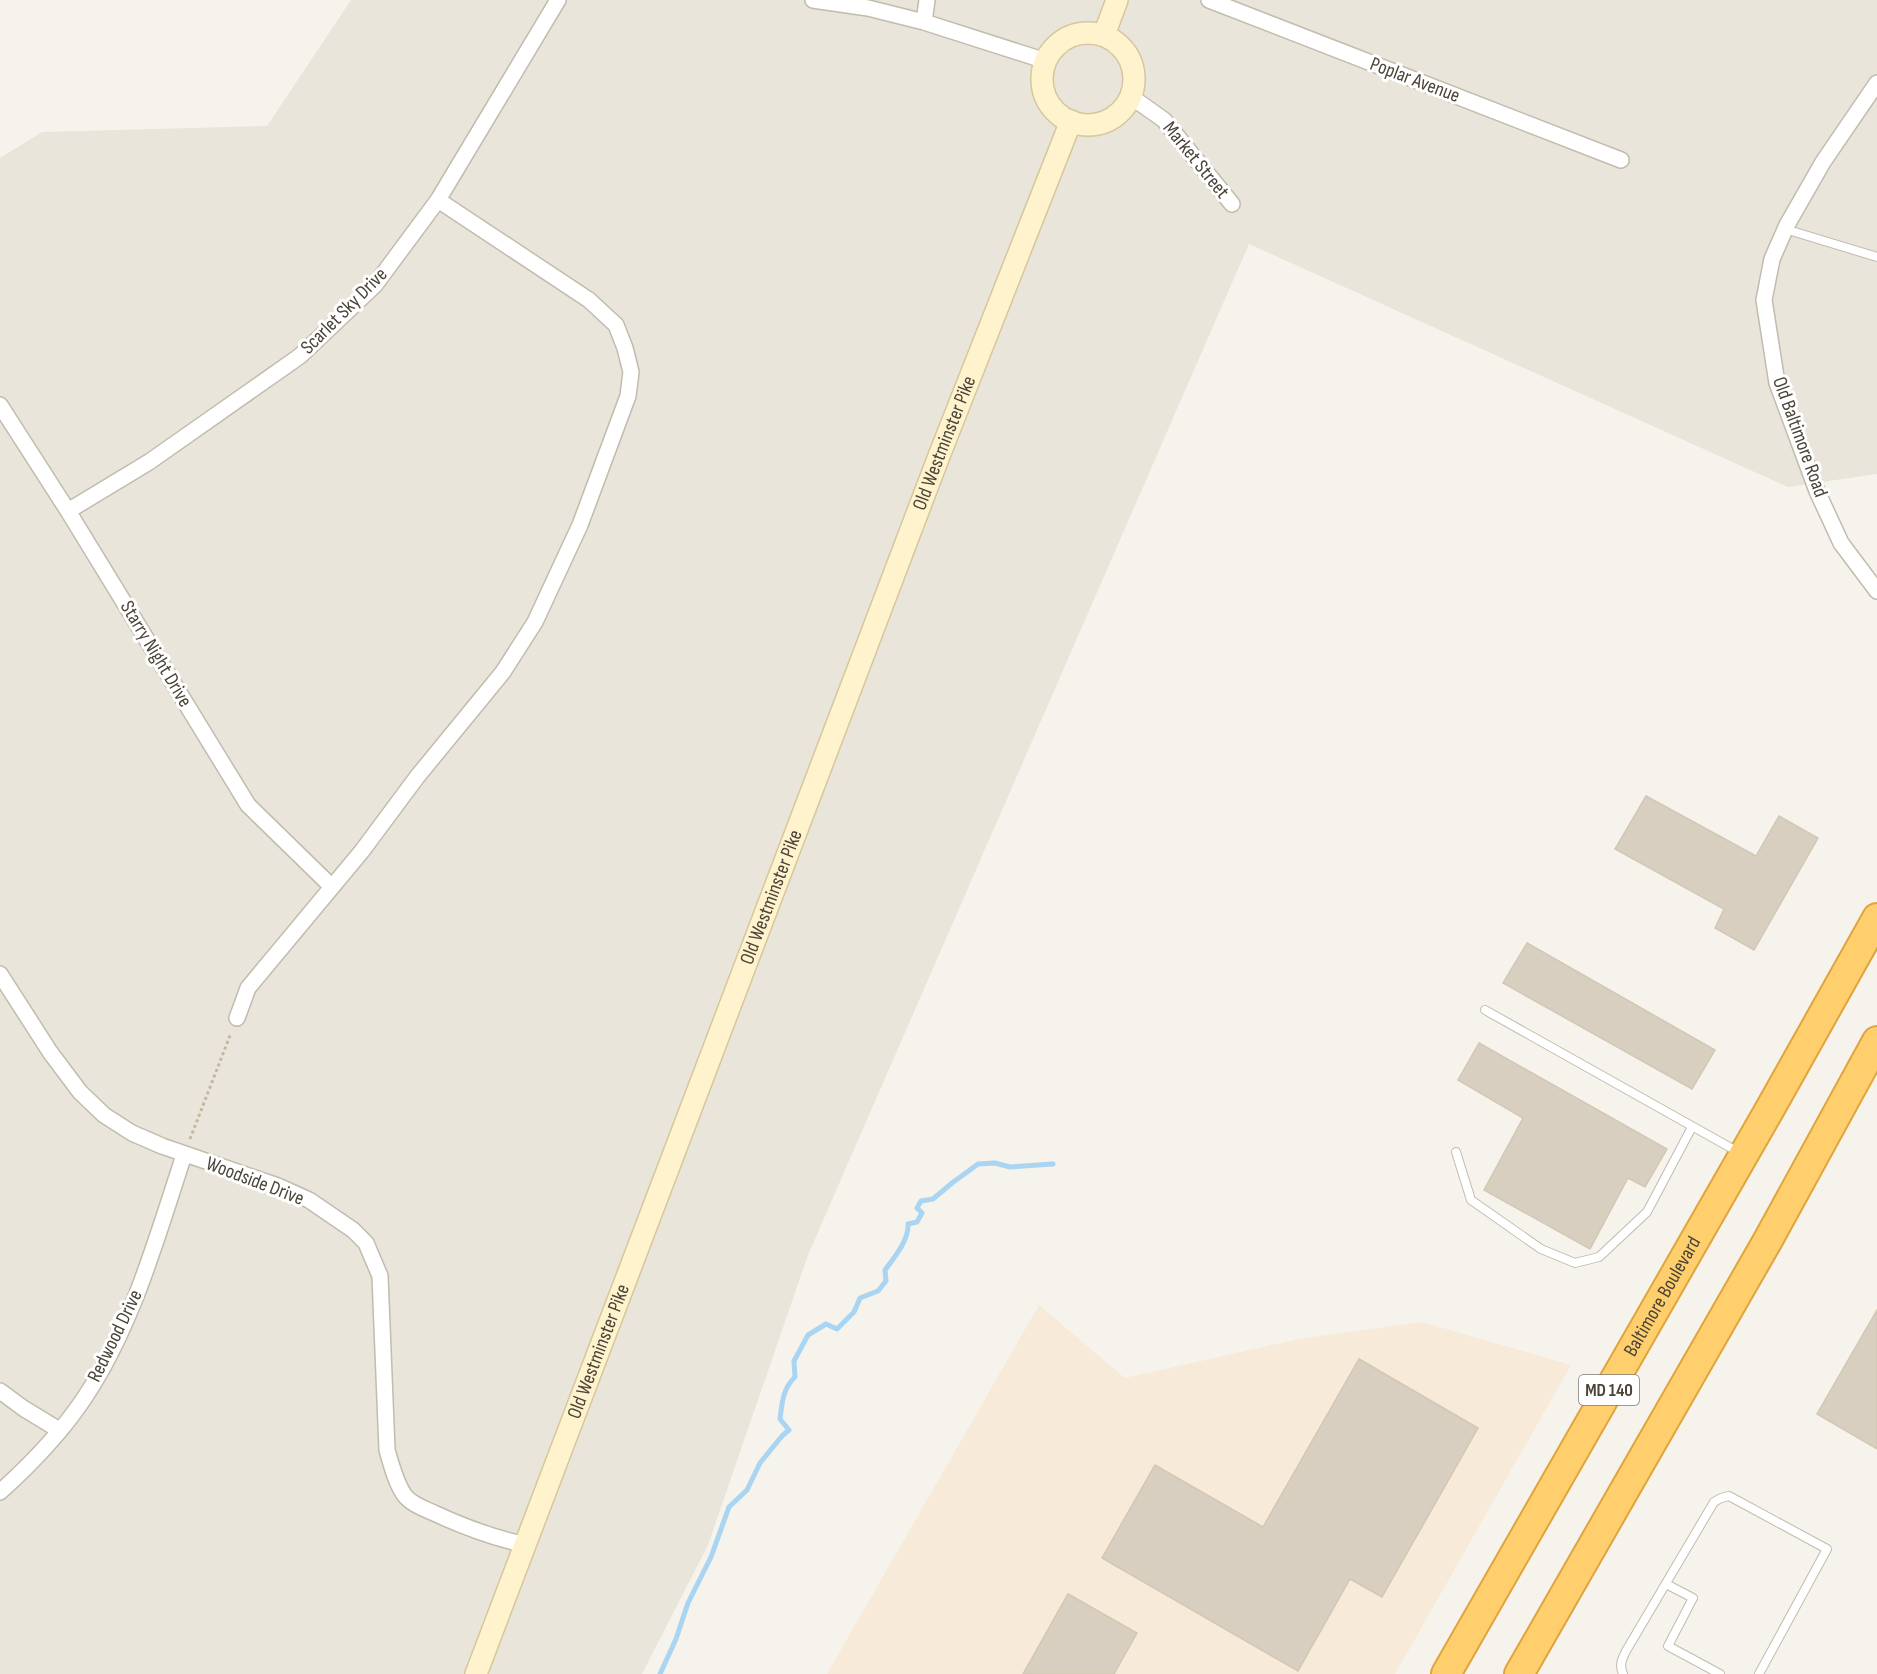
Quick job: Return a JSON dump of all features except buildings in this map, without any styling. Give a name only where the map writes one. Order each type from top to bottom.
[{"type":"highway","name":"Baltimore Boulevard","points":[[1446,1674],[1744,1155],[1877,918]]},
{"type":"highway","points":[[1519,1674],[1795,1192],[1877,1041]]},
{"type":"main road","points":[[1104,35],[1117,0]]},
{"type":"main road","points":[[1085,32],[1104,35],[1122,47],[1133,66],[1134,89],[1124,109],[1106,122],[1084,125],[1063,118],[1048,102],[1042,84],[1044,65],[1053,49],[1067,37],[1085,32]]},
{"type":"main road","name":"Old Westminster Pike","points":[[476,1674],[917,511],[1071,121]]},
{"type":"street","name":"Scarlet Sky Drive","points":[[68,511],[149,462],[300,356],[375,285],[438,200],[558,0]]},
{"type":"street","points":[[813,0],[868,8],[924,22],[1046,61]]},
{"type":"street","points":[[924,22],[927,0]]},
{"type":"street","name":"Poplar Avenue","points":[[1209,0],[1622,160]]},
{"type":"street","name":"Old Baltimore Road","points":[[1877,83],[1823,162],[1785,229],[1772,259],[1764,300],[1777,383],[1817,491],[1841,543],[1877,591]]},
{"type":"street","name":"Market Street","points":[[1130,96],[1164,120],[1232,204]]},
{"type":"street","points":[[237,1018],[248,988],[362,851],[417,777],[503,672],[535,622],[580,525],[628,396],[630,372],[625,348],[616,325],[588,300],[438,200]]},
{"type":"street","name":"Starry Night Drive","points":[[0,405],[249,805],[331,886]]},
{"type":"street","name":"Woodside Drive","points":[[0,974],[50,1052],[80,1092],[104,1114],[132,1132],[184,1155],[278,1186],[309,1200],[353,1230],[366,1243],[380,1276],[387,1450],[406,1497],[418,1506],[453,1522],[498,1539],[526,1545]]},
{"type":"street","name":"Redwood Drive","points":[[0,1492],[36,1457],[59,1430],[88,1391],[105,1362],[130,1309],[154,1249],[184,1155]]},
{"type":"street","points":[[0,1391],[59,1430]]},
{"type":"lane","points":[[1785,229],[1877,257]]},
{"type":"lane","points":[[1485,1010],[1744,1155]]},
{"type":"lane","points":[[1456,1152],[1472,1200],[1541,1249],[1575,1263],[1599,1257],[1647,1212],[1692,1127]]},
{"type":"lane","points":[[1623,1674],[1622,1660],[1626,1651],[1714,1502],[1721,1497],[1729,1496],[1827,1549],[1759,1674]]},
{"type":"lane","points":[[1666,1584],[1693,1598],[1668,1646],[1720,1674]]},
{"type":"path","points":[[184,1155],[237,1018]]},
{"type":"shaded area","points":[[351,0],[1877,0],[1877,474],[1788,487],[1249,244],[808,1255],[708,1545],[642,1674],[0,1674],[0,158],[42,132],[267,126]]},
{"type":"shaded area","points":[[1039,1305],[1125,1378],[1299,1339],[1422,1322],[1571,1365],[1395,1674],[827,1674]]},
{"type":"waterway","points":[[660,1674],[676,1639],[688,1603],[711,1557],[729,1507],[747,1490],[760,1463],[789,1430],[780,1419],[782,1402],[788,1386],[795,1377],[794,1361],[808,1335],[826,1324],[837,1329],[854,1312],[860,1298],[878,1291],[886,1281],[885,1270],[904,1242],[908,1224],[917,1222],[922,1213],[917,1208],[921,1201],[933,1199],[978,1164],[995,1163],[1010,1167],[1053,1164]]}]
